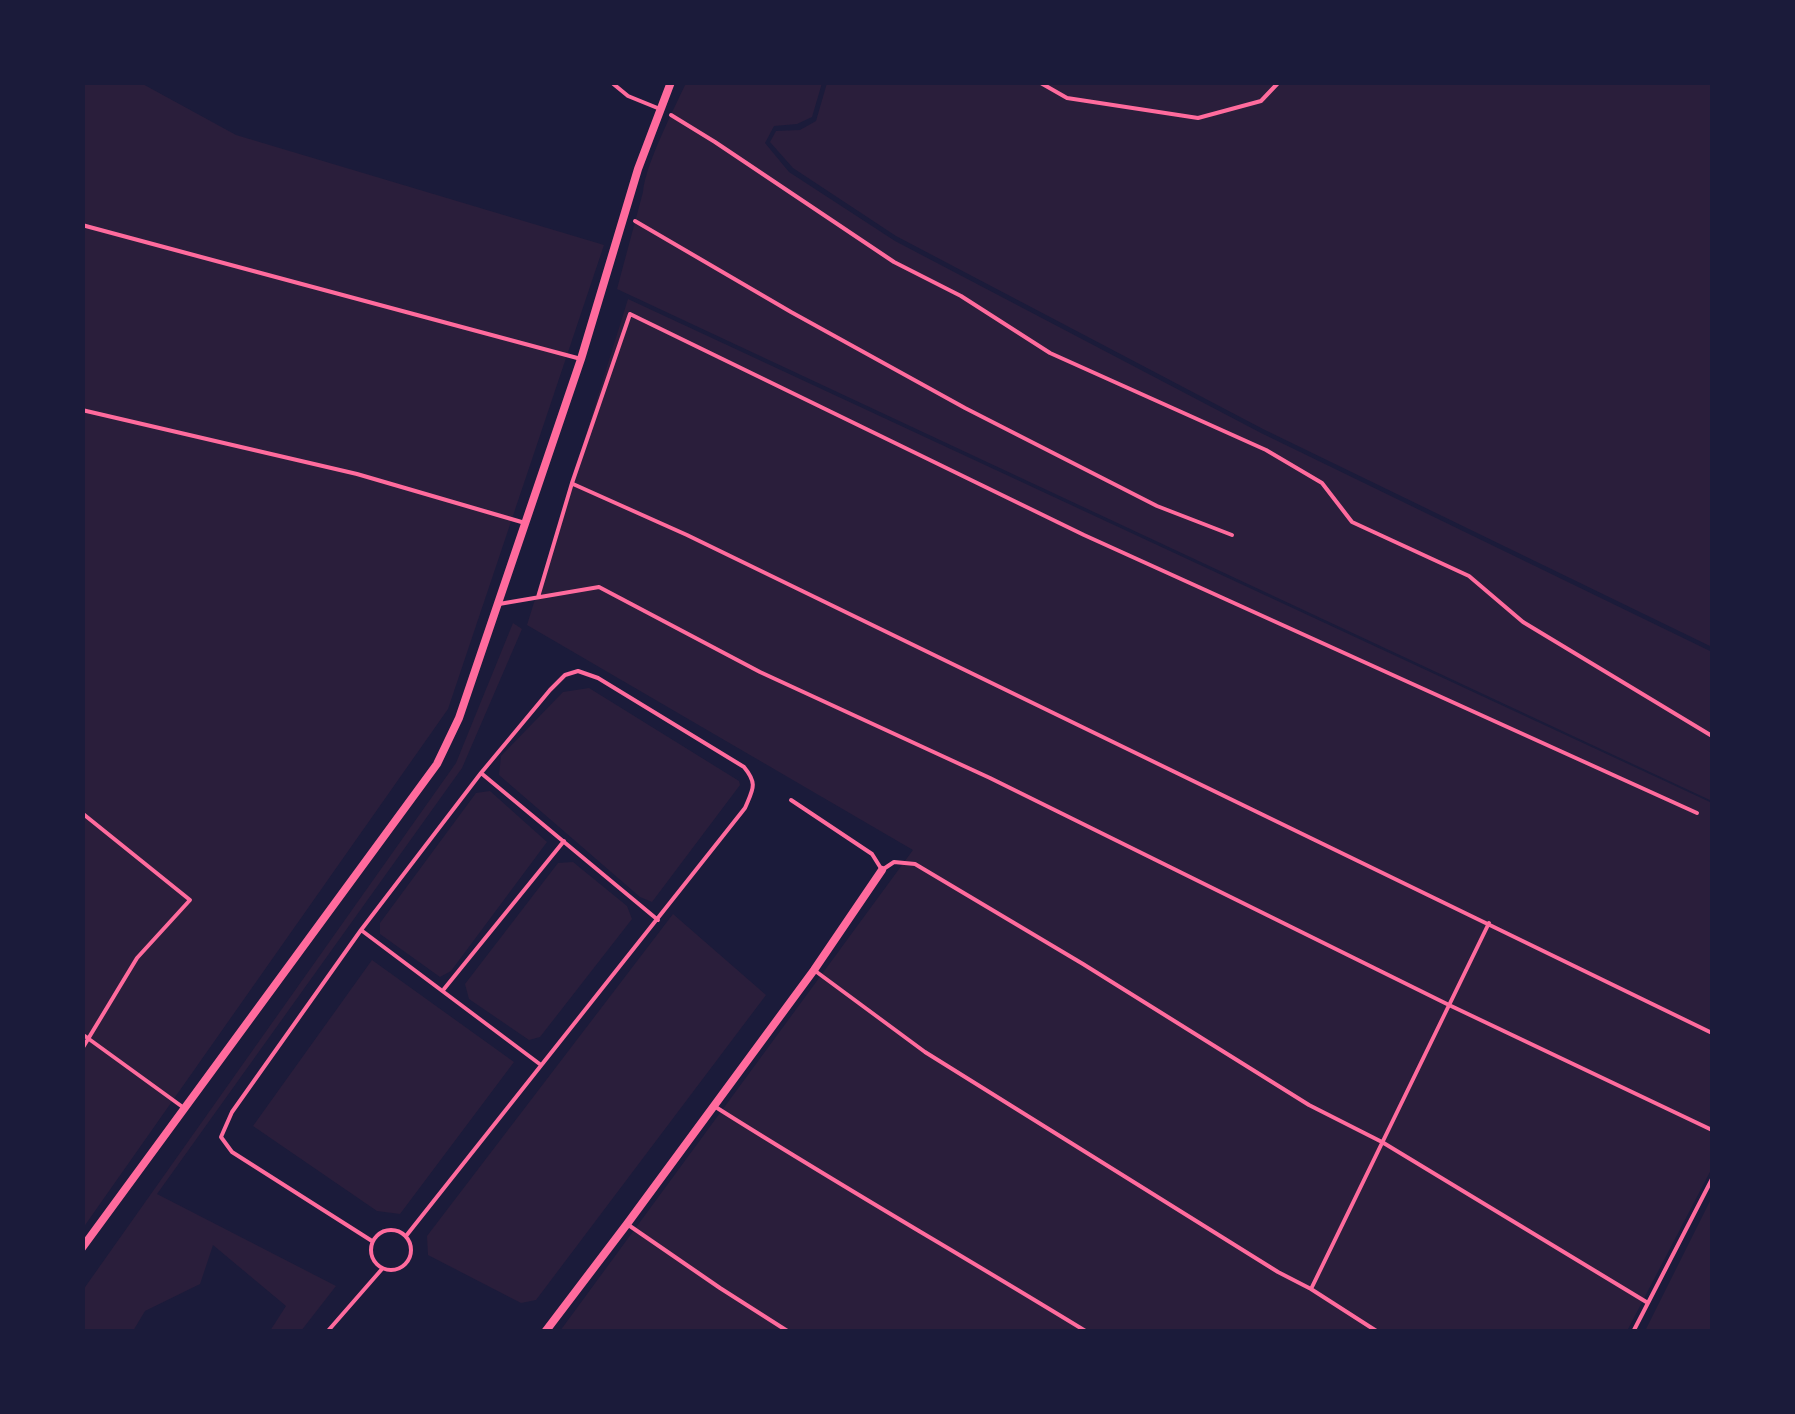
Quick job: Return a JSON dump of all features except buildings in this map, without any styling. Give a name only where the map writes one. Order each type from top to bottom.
[{"type":"street","points":[[82,1248],[437,764],[459,718],[581,358],[638,169],[671,82]]},
{"type":"street","points":[[545,1332],[814,970],[882,870]]},
{"type":"lane","points":[[612,82],[628,96],[660,109]]},
{"type":"lane","points":[[82,225],[581,358]]},
{"type":"lane","points":[[538,597],[630,314],[1084,535],[1698,813]]},
{"type":"lane","points":[[82,410],[358,474],[525,523]]},
{"type":"lane","points":[[572,483],[687,535],[1712,1033]]},
{"type":"lane","points":[[498,604],[599,587],[760,672],[990,778],[1712,1130]]},
{"type":"lane","points":[[372,1241],[232,1152],[221,1136],[232,1112],[361,930],[481,772],[565,675],[578,672],[598,678],[744,766],[752,777],[753,789],[745,808],[406,1236]]},
{"type":"lane","points":[[481,772],[658,920]]},
{"type":"lane","points":[[791,800],[872,854],[882,870],[894,862],[915,864],[1309,1105],[1382,1142],[1648,1303]]},
{"type":"lane","points":[[82,814],[190,900],[137,958],[82,1049]]},
{"type":"lane","points":[[443,990],[564,842]]},
{"type":"lane","points":[[1312,1289],[1489,922]]},
{"type":"lane","points":[[361,930],[542,1066]]},
{"type":"lane","points":[[814,970],[925,1052],[1378,1332]]},
{"type":"lane","points":[[82,1034],[184,1109]]},
{"type":"lane","points":[[712,1106],[1087,1332]]},
{"type":"lane","points":[[1633,1332],[1712,1179]]},
{"type":"lane","points":[[628,1224],[789,1332]]},
{"type":"lane","points":[[388,1230],[406,1236],[411,1254],[400,1269],[382,1269],[371,1257],[372,1241],[379,1234],[388,1230]]},
{"type":"lane","points":[[327,1332],[382,1269]]},
{"type":"path","points":[[1039,82],[1067,98],[1198,118],[1261,102],[1279,82]]},
{"type":"path","points":[[660,109],[894,262],[961,296],[1050,352],[1266,450],[1322,482],[1352,522],[1469,576],[1522,622],[1712,736]]},
{"type":"path","points":[[625,215],[964,408],[1157,506],[1232,534]]},
{"type":"shaded area","points":[[139,82],[236,135],[604,245],[448,709],[83,1228],[83,83]]},
{"type":"shaded area","points":[[686,83],[822,83],[812,117],[797,124],[774,126],[765,143],[789,172],[895,241],[1261,433],[1712,652],[1712,801],[617,289],[649,167]]},
{"type":"shaded area","points":[[827,83],[1712,83],[1712,647],[1263,429],[896,236],[793,168],[770,142],[776,131],[800,130],[816,121]]},
{"type":"shaded area","points":[[628,299],[1712,803],[1712,1168],[1627,1331],[560,1331],[913,850],[527,625]]},
{"type":"shaded area","points":[[513,623],[522,629],[462,768],[157,1194],[336,1286],[301,1331],[270,1331],[286,1306],[213,1245],[200,1284],[145,1311],[133,1331],[83,1331],[83,1290],[456,763]]},
{"type":"shaded area","points":[[589,688],[739,781],[740,785],[652,902],[640,897],[499,775],[501,756],[563,692]]},
{"type":"shaded area","points":[[490,791],[547,842],[451,971],[440,977],[380,934],[380,923],[476,793]]},
{"type":"shaded area","points":[[573,862],[627,906],[632,919],[540,1037],[529,1040],[469,999],[465,984],[558,863]]},
{"type":"shaded area","points":[[673,914],[766,995],[536,1300],[521,1303],[428,1255],[427,1236]]},
{"type":"shaded area","points":[[372,960],[514,1062],[400,1214],[377,1211],[253,1126]]},
{"type":"shaded area","points":[[1712,1197],[1712,1331],[1645,1331]]}]
